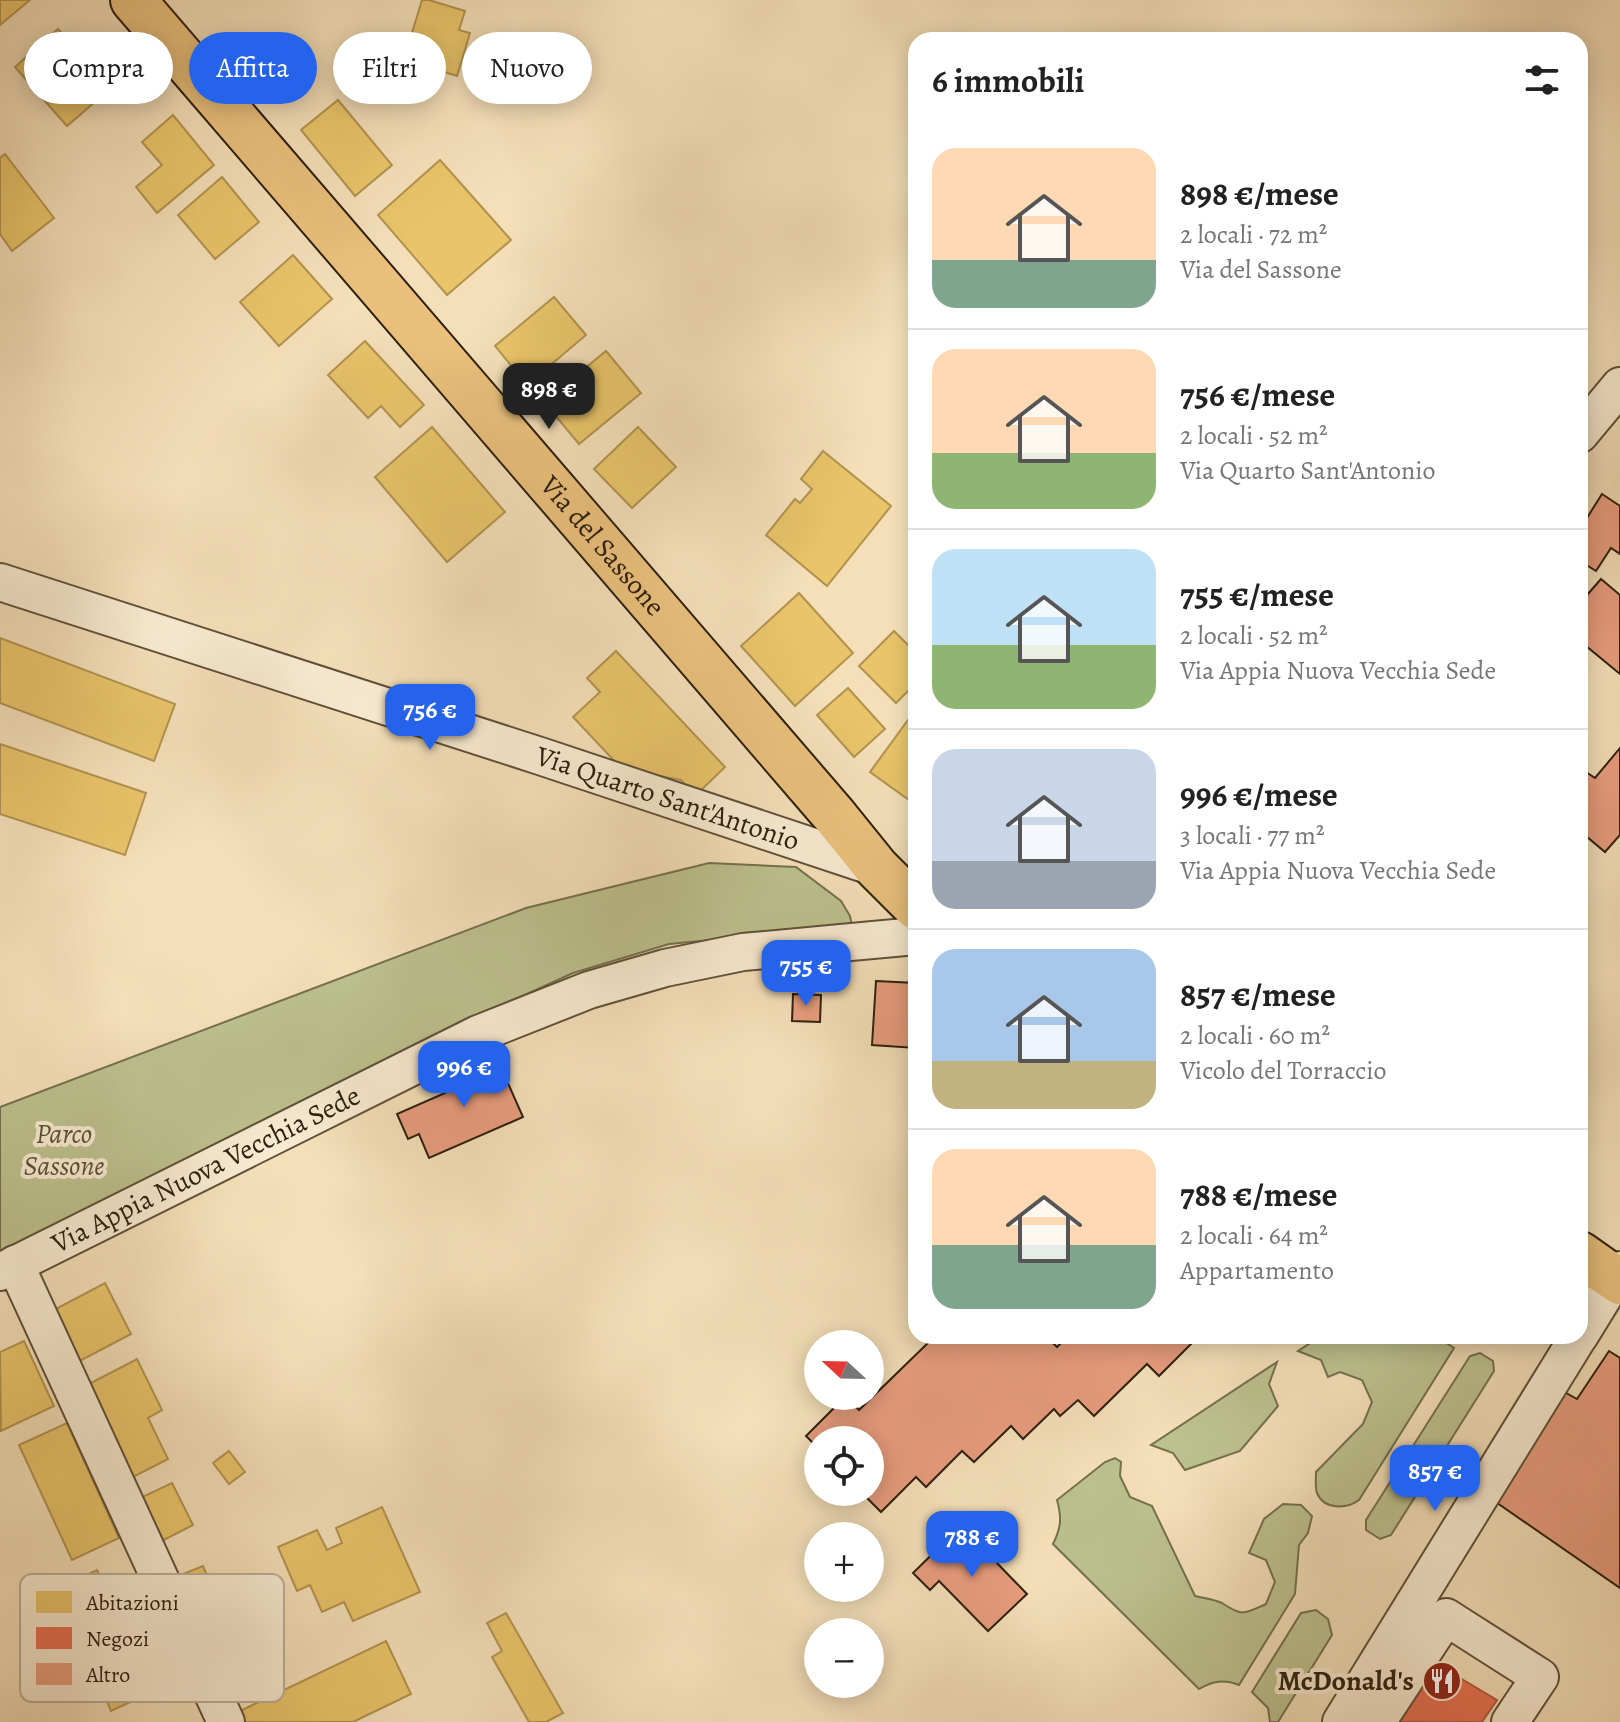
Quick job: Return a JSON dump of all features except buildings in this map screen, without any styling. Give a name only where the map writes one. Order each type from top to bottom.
[{"type":"main road","name":"Via del Sassone","points":[[133,0],[877,868],[908,899]]},
{"type":"street","points":[[1588,424],[1620,386]]},
{"type":"street","name":"Via Quarto Sant'Antonio","points":[[0,582],[877,868]]},
{"type":"street","name":"Via Appia Nuova Vecchia Sede","points":[[7,1268],[478,1034],[589,990],[665,968],[743,952],[908,937]]},
{"type":"street","points":[[7,1268],[155,1574]]},
{"type":"street","points":[[1588,1317],[1609,1271]]},
{"type":"street","points":[[1341,1722],[1574,1344]]},
{"type":"street","points":[[1377,1722],[1446,1617],[1540,1677],[1510,1722]]},
{"type":"street","points":[[216,1702],[226,1722]]},
{"type":"green space","name":"Parco Sassone","points":[[709,863],[796,867],[841,901],[850,916],[853,931],[669,944],[573,973],[470,1020],[0,1253],[0,1107],[526,908]]},
{"type":"green space","points":[[1309,1344],[1448,1344],[1454,1348],[1359,1500],[1354,1503],[1336,1506],[1320,1499],[1316,1491],[1316,1472],[1363,1424],[1372,1402],[1362,1380],[1340,1372],[1328,1377],[1321,1360],[1298,1351]]},
{"type":"green space","points":[[1480,1353],[1493,1361],[1494,1371],[1391,1535],[1380,1539],[1366,1530],[1366,1520],[1470,1356]]},
{"type":"green space","points":[[1277,1362],[1269,1384],[1278,1406],[1240,1451],[1185,1470],[1173,1453],[1151,1445]]},
{"type":"green space","points":[[1115,1458],[1121,1462],[1120,1476],[1130,1497],[1152,1506],[1195,1596],[1219,1602],[1239,1612],[1248,1612],[1266,1604],[1275,1582],[1266,1560],[1249,1553],[1264,1519],[1283,1504],[1301,1505],[1312,1516],[1308,1533],[1299,1545],[1295,1594],[1239,1685],[1219,1682],[1199,1689],[1053,1544],[1060,1523],[1057,1500],[1105,1462]]},
{"type":"green space","points":[[1316,1610],[1328,1619],[1332,1635],[1278,1722],[1270,1722],[1268,1708],[1252,1692],[1301,1613]]},
{"type":"place","name":"McDonald's","points":[[1442,1681]]}]
